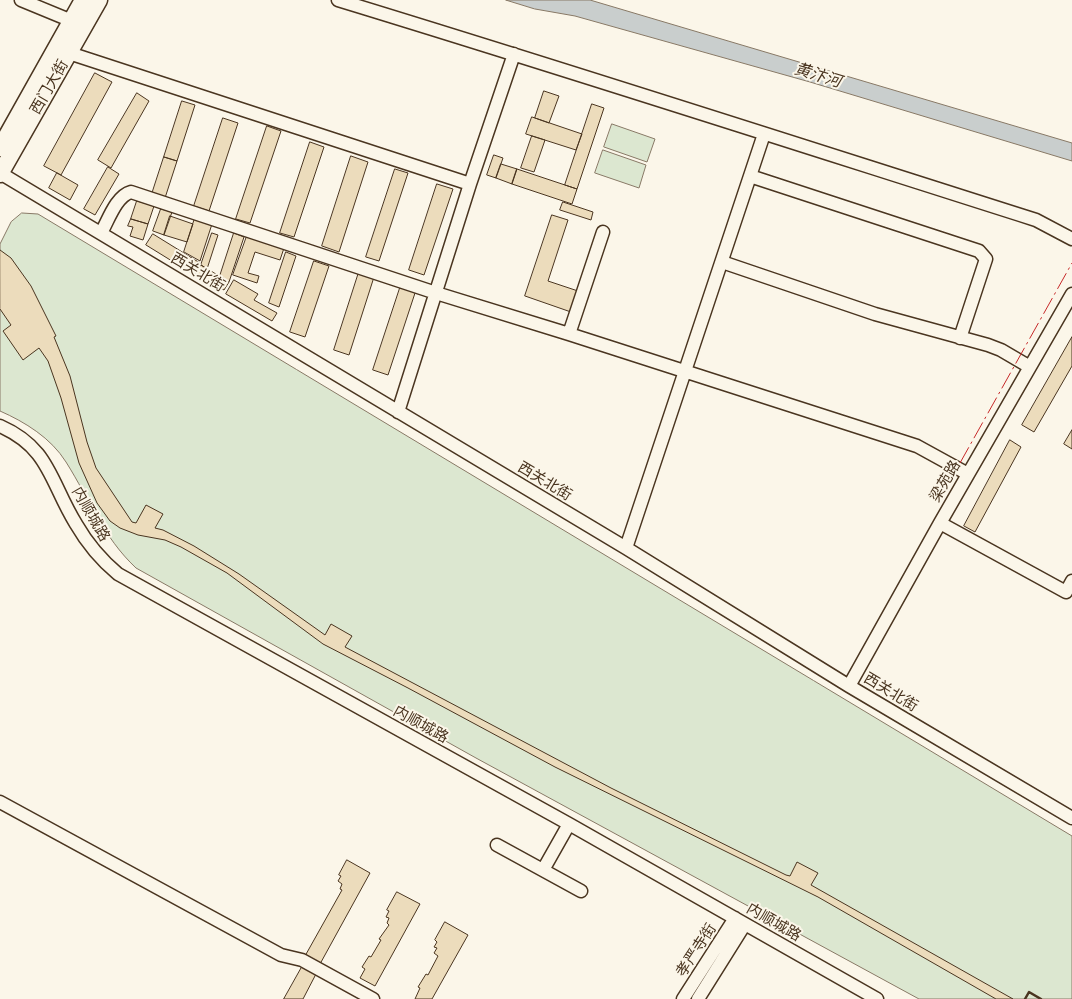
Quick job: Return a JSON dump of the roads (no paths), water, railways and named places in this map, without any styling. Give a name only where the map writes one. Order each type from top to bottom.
[{"type":"main road","name":"西门大街","points":[[0,148],[83,0]]},
{"type":"main road","name":"西门大街","points":[[0,174],[99,0]]},
{"type":"street","points":[[21,0],[72,20]]},
{"type":"street","points":[[338,0],[1036,220],[1072,239]]},
{"type":"street","points":[[69,53],[470,184]]},
{"type":"street","points":[[398,412],[470,184],[514,54]]},
{"type":"street","points":[[626,548],[764,134]]},
{"type":"street","name":"西关北街","points":[[0,174],[626,548],[849,686],[1072,818]]},
{"type":"street","points":[[750,176],[979,251],[986,259],[960,338]]},
{"type":"street","points":[[101,233],[120,199],[131,192],[436,293],[917,446],[968,474]]},
{"type":"street","points":[[569,334],[603,232]]},
{"type":"street","points":[[722,262],[875,314],[1001,350],[1030,367]]},
{"type":"street","name":"梁苑路","points":[[849,686],[940,523],[1072,294]]},
{"type":"street","name":"内顺城路","points":[[0,426],[22,436],[40,455],[75,523],[95,553],[118,574],[569,824],[877,999]]},
{"type":"street","points":[[940,523],[1066,592],[1072,580]]},
{"type":"street","points":[[0,802],[282,955],[302,960],[373,999]]},
{"type":"street","points":[[543,870],[569,824]]},
{"type":"street","points":[[497,845],[581,891]]},
{"type":"street","name":"孝严寺街","points":[[683,999],[740,921]]},
{"type":"street","name":"孝严寺街","points":[[698,999],[740,921]]},
{"type":"water","name":"黄汴河","points":[[506,0],[590,0],[1072,143],[1072,161],[810,82],[575,16],[535,9]]}]
